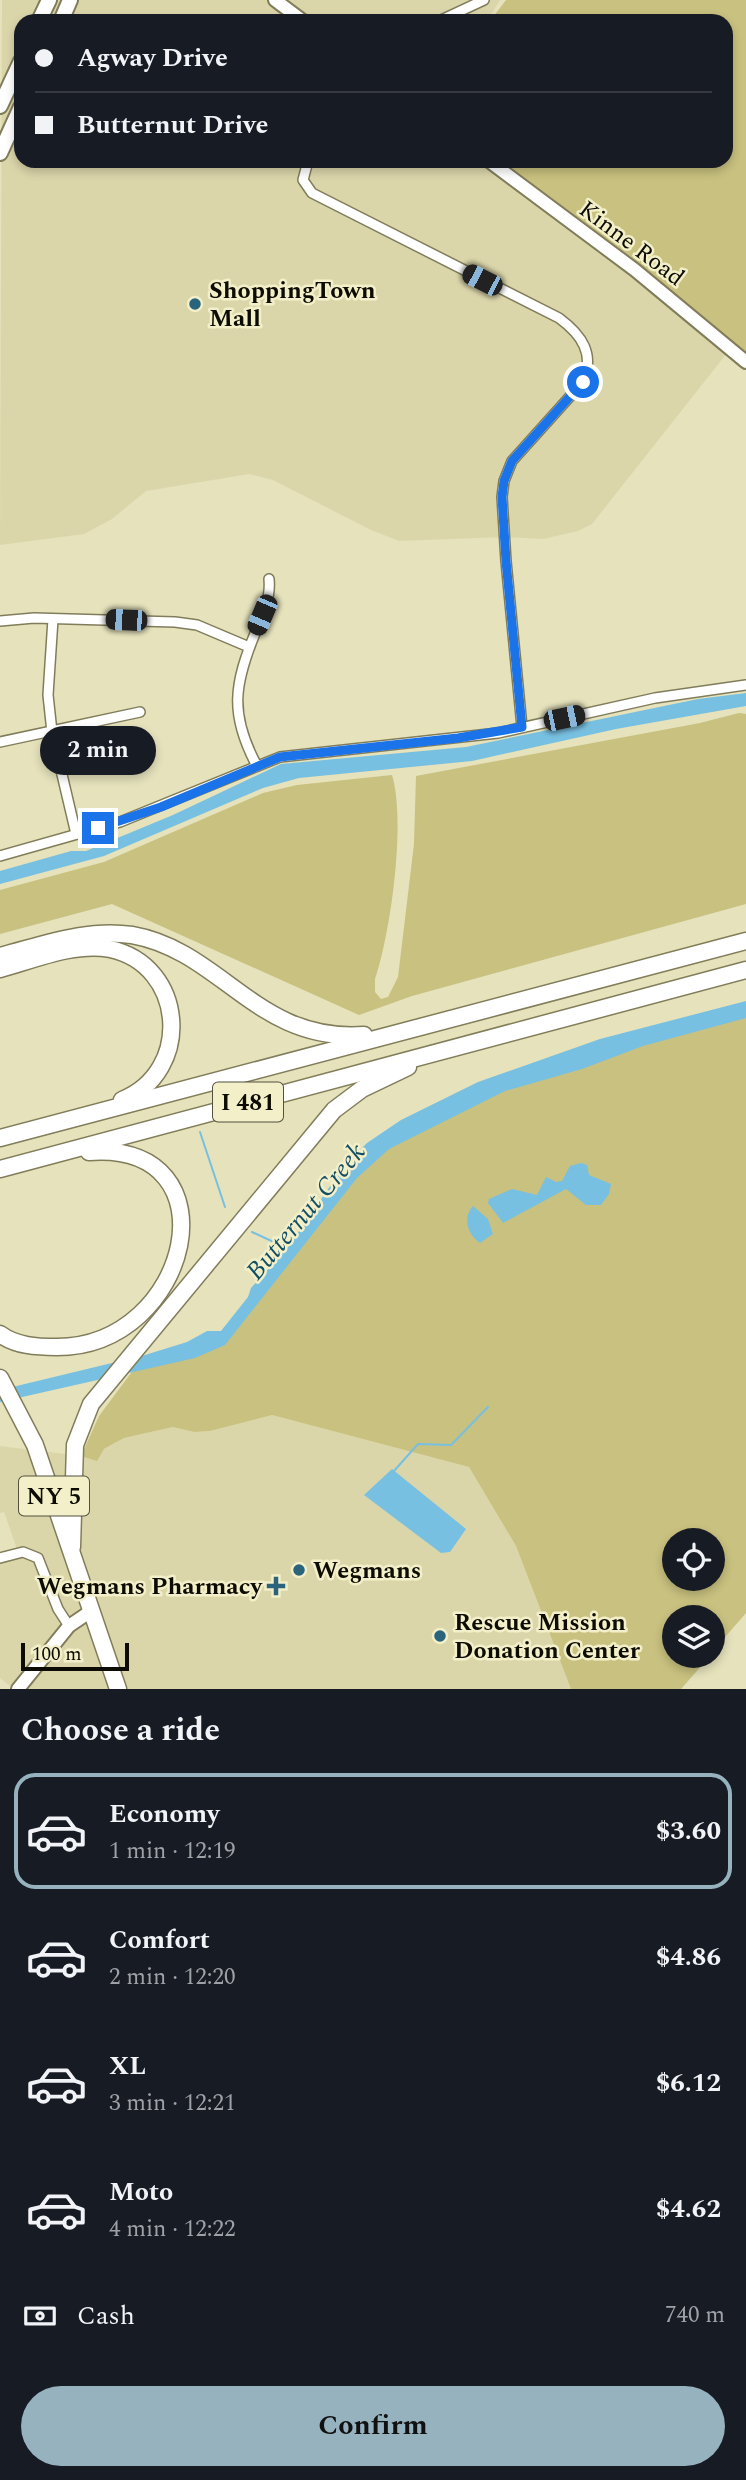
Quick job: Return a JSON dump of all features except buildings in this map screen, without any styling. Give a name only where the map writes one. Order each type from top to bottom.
[{"type":"highway","points":[[0,956],[86,934],[131,935],[185,957],[282,1021],[303,1030],[340,1036],[398,1033]]},
{"type":"highway","name":"I 481","points":[[0,1138],[746,941]]},
{"type":"highway","points":[[0,969],[82,948],[110,949],[137,960],[161,986],[172,1013],[172,1039],[163,1066],[142,1090],[81,1117]]},
{"type":"highway","name":"I 481","points":[[0,1169],[746,970]]},
{"type":"highway","points":[[72,1547],[71,1470],[75,1445],[86,1414],[101,1390],[334,1110],[375,1082],[442,1051]]},
{"type":"highway","points":[[0,1334],[18,1343],[39,1347],[62,1347],[98,1340],[132,1321],[149,1305],[163,1288],[179,1255],[183,1226],[180,1209],[162,1176],[145,1163],[116,1152],[55,1154]]},
{"type":"highway","name":"NY 5","points":[[1,1380],[35,1445],[72,1547],[118,1689]]},
{"type":"main road","points":[[0,106],[14,76]]},
{"type":"main road","points":[[0,153],[14,122]]},
{"type":"street","points":[[275,0],[294,14]]},
{"type":"street","points":[[454,14],[484,0]]},
{"type":"street","points":[[306,168],[303,180],[312,193],[559,318],[580,335],[587,348],[588,371],[583,382],[512,461],[504,481],[502,497],[506,561],[522,727]]},
{"type":"street","name":"Kinne Road","points":[[498,168],[635,270],[746,362]]},
{"type":"street","points":[[257,765],[239,726],[236,701],[249,647],[262,615],[269,579]]},
{"type":"street","points":[[0,621],[53,619],[175,622],[197,625],[249,647]]},
{"type":"street","points":[[53,619],[48,695],[52,732],[76,834]]},
{"type":"street","points":[[0,856],[161,807],[257,765],[294,755],[458,738],[655,698],[746,685]]},
{"type":"street","points":[[0,743],[140,712]]},
{"type":"street","points":[[0,1559],[23,1552],[38,1558],[58,1609],[69,1626]]},
{"type":"street","points":[[18,1689],[69,1626],[91,1611]]},
{"type":"shaded area","points":[[2,0],[500,0],[491,14],[14,14],[14,168],[485,168],[634,274],[727,353],[592,524],[578,531],[543,539],[504,537],[399,541],[371,530],[273,480],[249,474],[146,491],[112,519],[84,534],[0,545]]},
{"type":"shaded area","points":[[506,0],[746,0],[746,362],[497,168],[733,168],[733,14],[495,14]]},
{"type":"shaded area","points":[[739,713],[746,714],[746,904],[412,996],[359,1015],[112,904],[0,934],[0,890],[104,862],[263,793],[297,785],[392,775],[398,820],[395,877],[386,934],[375,979],[375,992],[381,999],[388,997],[398,977],[414,844],[416,776],[700,723]]},
{"type":"shaded area","points":[[746,1009],[746,1613],[725,1637],[725,1605],[662,1605],[662,1668],[699,1668],[681,1689],[571,1689],[516,1546],[469,1467],[272,1415],[210,1431],[194,1432],[173,1427],[124,1438],[104,1449],[97,1461],[81,1456],[99,1416],[140,1361],[228,1331],[369,1155],[481,1091]]},
{"type":"shaded area","points":[[272,1415],[469,1467],[516,1546],[571,1689],[14,1689],[0,1678],[0,1562],[19,1555],[4,1512],[0,1513],[0,1446],[81,1456],[103,1450],[124,1438],[173,1427],[194,1432],[210,1431]]},
{"type":"water","points":[[746,693],[746,706],[616,729],[472,761],[299,778],[263,788],[104,856],[0,884],[0,871],[71,851],[86,851],[173,815],[281,764],[466,747],[698,699]]},
{"type":"water","points":[[746,1001],[746,1018],[643,1046],[582,1069],[505,1091],[389,1149],[357,1178],[225,1345],[195,1358],[0,1402],[0,1390],[145,1355],[187,1342],[207,1331],[221,1331],[248,1297],[251,1288],[288,1247],[344,1166],[367,1143],[401,1120],[478,1082],[600,1039]]},
{"type":"water","points":[[581,1163],[587,1165],[589,1175],[611,1184],[609,1194],[601,1205],[586,1205],[566,1189],[503,1223],[488,1203],[489,1199],[512,1189],[537,1195],[546,1177],[556,1182],[562,1181],[570,1166]]},
{"type":"water","points":[[473,1206],[488,1219],[493,1234],[480,1243],[472,1236],[467,1221]]},
{"type":"water","points":[[392,1469],[466,1529],[450,1552],[441,1553],[364,1495]]},
{"type":"waterway","points":[[200,1132],[225,1207]]},
{"type":"waterway","name":"Butternut Creek","points":[[252,1232],[278,1244],[290,1244]]},
{"type":"waterway","points":[[394,1471],[418,1444],[451,1445],[488,1407]]},
{"type":"place","name":"ShoppingTown Mall","points":[[195,304]]},
{"type":"place","name":"Wegmans","points":[[299,1570]]},
{"type":"place","name":"Wegmans Pharmacy","points":[[276,1586]]},
{"type":"place","name":"Rescue Mission Donation Center","points":[[440,1636]]},
{"type":"route","points":[[98,828],[161,807],[280,757],[458,738],[522,727],[506,561],[502,497],[504,481],[512,461],[583,382]]}]
